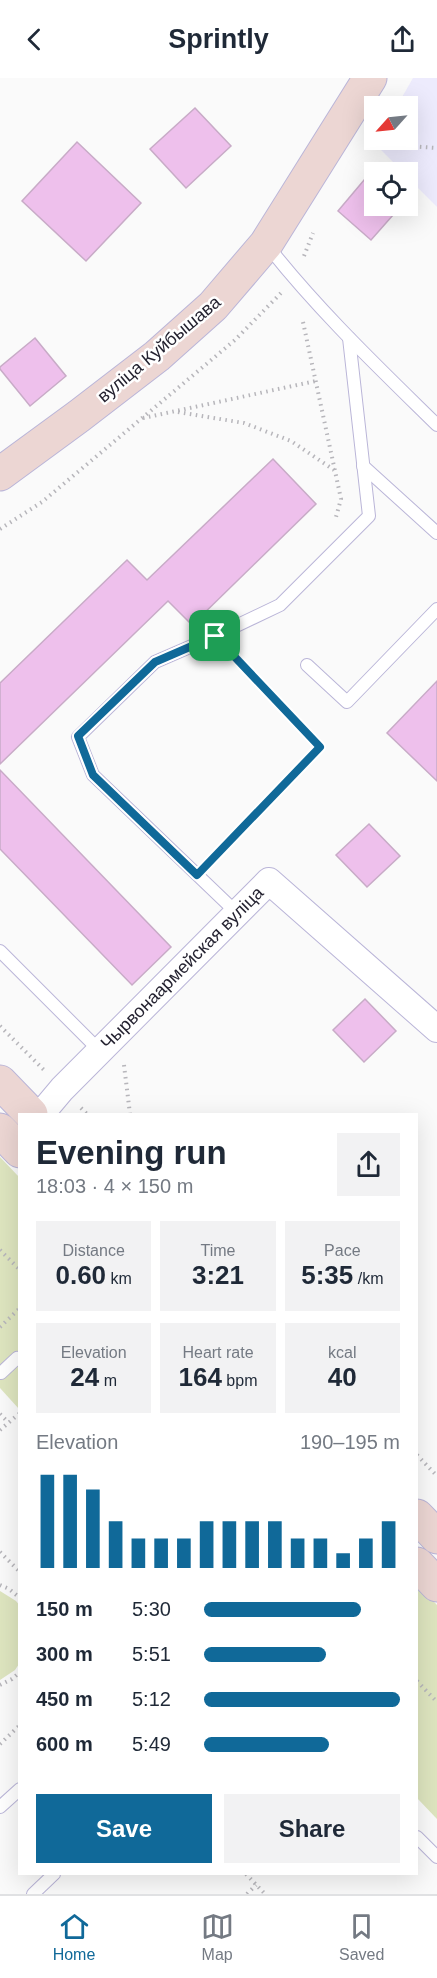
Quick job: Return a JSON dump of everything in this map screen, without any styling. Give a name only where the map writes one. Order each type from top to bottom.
[{"type":"main road","name":"вуліца Куйбышава","points":[[0,474],[157,356],[213,306],[266,244],[370,78]]},
{"type":"main road","points":[[0,1082],[30,1113]]},
{"type":"main road","points":[[0,1131],[18,1149]]},
{"type":"main road","points":[[418,1517],[437,1537]]},
{"type":"main road","points":[[418,1565],[437,1585]]},
{"type":"street","name":"Чырвонаармейская вуліца","points":[[42,1113],[62,1089],[269,881],[437,1029]]},
{"type":"lane","points":[[266,244],[294,280],[437,425]]},
{"type":"lane","points":[[237,913],[93,775],[78,736],[155,662],[280,605],[369,516],[349,338]]},
{"type":"lane","points":[[363,466],[437,533]]},
{"type":"lane","points":[[307,665],[347,702],[437,609]]},
{"type":"lane","points":[[0,951],[100,1051]]},
{"type":"lane","points":[[1,1373],[18,1359]]},
{"type":"lane","points":[[0,1807],[18,1791]]},
{"type":"lane","points":[[418,1838],[437,1857]]},
{"type":"lane","points":[[33,1894],[53,1875]]},
{"type":"path","points":[[418,146],[437,148]]},
{"type":"path","points":[[294,280],[341,499],[334,526]]},
{"type":"path","points":[[0,529],[42,501],[142,419],[235,340],[294,280]]},
{"type":"path","points":[[142,419],[316,381]]},
{"type":"path","points":[[176,412],[253,426],[291,441],[335,470]]},
{"type":"path","points":[[197,875],[320,747],[215,636]]},
{"type":"path","points":[[120,1031],[130,1113]]},
{"type":"path","points":[[0,1250],[18,1268]]},
{"type":"path","points":[[0,1327],[18,1310]]},
{"type":"path","points":[[0,1414],[8,1422]]},
{"type":"path","points":[[0,1430],[18,1414]]},
{"type":"path","points":[[418,1456],[437,1476]]},
{"type":"path","points":[[0,1552],[18,1570]]},
{"type":"path","points":[[0,1585],[18,1596]]},
{"type":"path","points":[[0,1685],[18,1674]]},
{"type":"path","points":[[418,1682],[437,1702]]},
{"type":"path","points":[[0,1744],[18,1727]]},
{"type":"path","points":[[247,1875],[264,1894]]},
{"type":"path","points":[[247,1894],[256,1885]]},
{"type":"shaded area","points":[[413,78],[437,78],[437,207],[418,188],[418,162],[393,162],[381,150],[418,150],[418,96],[403,96]]},
{"type":"green space","points":[[0,1157],[18,1176],[18,1408],[0,1388]]},
{"type":"green space","points":[[418,1585],[437,1605],[437,1819],[418,1799]]},
{"type":"green space","points":[[0,1591],[18,1604],[18,1666],[0,1680]]},
{"type":"building","points":[[195,108],[231,146],[186,188],[150,149]]},
{"type":"building","points":[[77,142],[141,203],[86,261],[22,201]]},
{"type":"building","points":[[364,180],[364,216],[392,216],[371,240],[338,211]]},
{"type":"building","points":[[35,338],[66,376],[30,406],[0,367]]},
{"type":"building","points":[[273,459],[316,504],[192,625],[168,601],[0,764],[0,683],[127,560],[147,580]]},
{"type":"building","points":[[437,681],[437,781],[387,733]]},
{"type":"building","points":[[0,770],[171,947],[132,985],[0,849]]},
{"type":"building","points":[[369,824],[400,856],[367,887],[336,855]]},
{"type":"building","points":[[365,999],[396,1031],[364,1062],[333,1030]]},
{"type":"route","points":[[215,636],[320,747],[197,875],[93,775],[78,736],[155,662],[215,636]]}]
